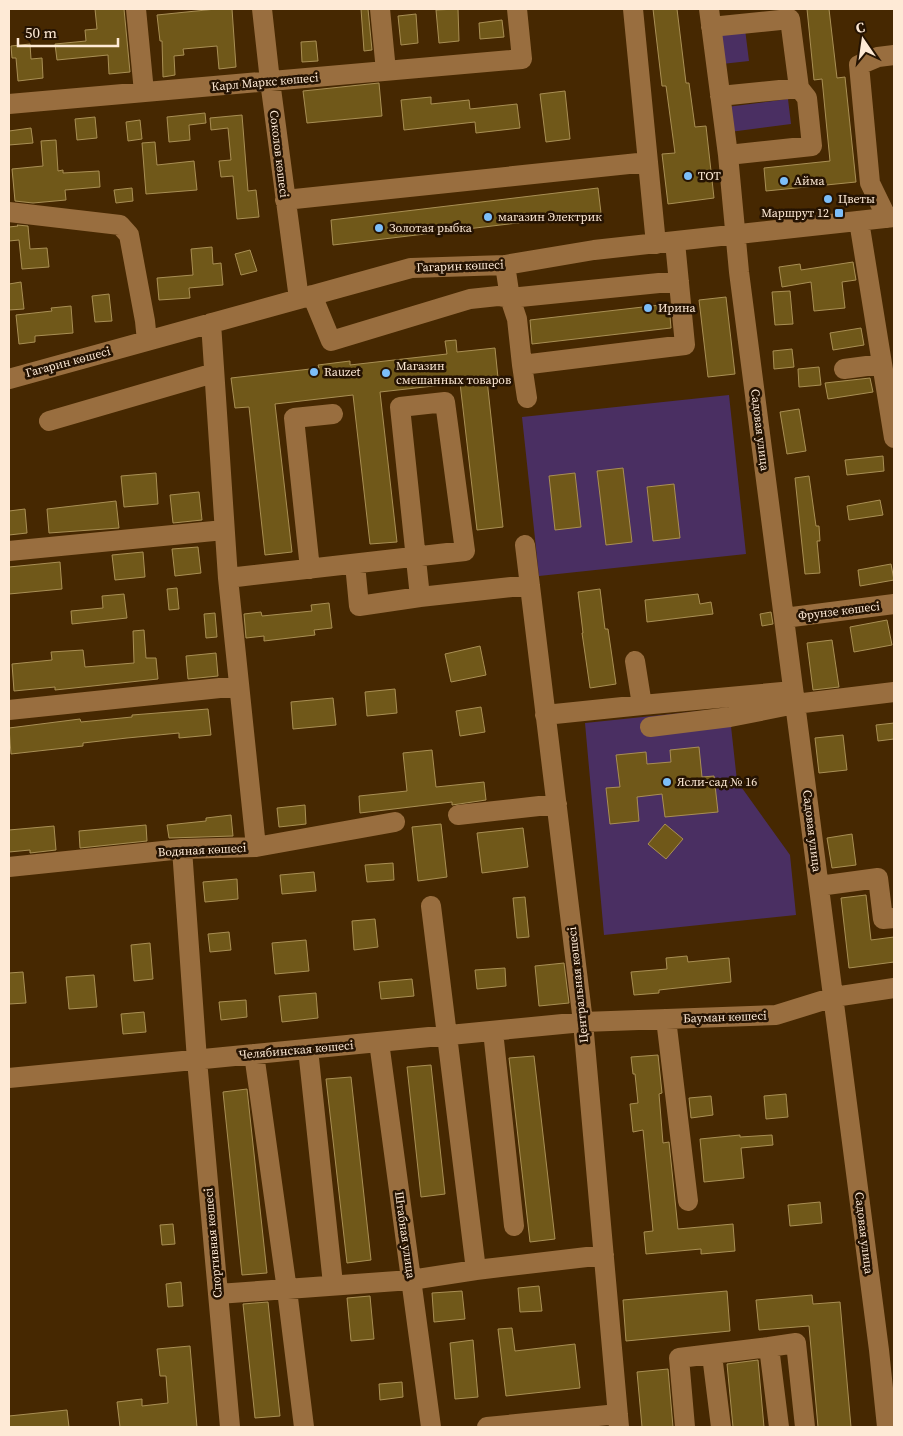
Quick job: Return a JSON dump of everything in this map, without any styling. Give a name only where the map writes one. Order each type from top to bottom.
[{"type":"street","points":[[136,9],[144,92]]},
{"type":"street","name":"Соколов көшесі","points":[[262,9],[285,200],[305,297],[331,341],[470,299],[498,296],[510,298]]},
{"type":"street","points":[[380,9],[386,71]]},
{"type":"street","name":"Карл Маркс көшесі","points":[[9,104],[522,60],[517,9]]},
{"type":"street","points":[[522,365],[685,345],[679,281],[665,243],[648,162],[633,9]]},
{"type":"street","points":[[710,18],[790,19],[799,88],[807,98],[812,146],[728,155]]},
{"type":"street","name":"Садовая улица","points":[[710,18],[728,155],[734,236],[819,886],[887,1349],[887,1427]]},
{"type":"street","points":[[890,218],[870,183],[859,65],[878,57],[894,55]]},
{"type":"street","points":[[720,96],[799,88]]},
{"type":"street","points":[[285,200],[648,162]]},
{"type":"street","points":[[9,212],[120,225],[129,234],[145,320],[146,341]]},
{"type":"street","name":"Гагарин көшесі","points":[[9,379],[411,268],[505,265],[594,250],[890,218]]},
{"type":"street","points":[[859,221],[887,367],[894,438]]},
{"type":"street","points":[[505,265],[510,298],[517,319],[527,398]]},
{"type":"street","points":[[510,298],[679,281]]},
{"type":"street","points":[[211,323],[228,578],[256,847]]},
{"type":"street","points":[[844,369],[887,367]]},
{"type":"street","points":[[49,421],[214,372]]},
{"type":"street","points":[[228,578],[356,564],[416,557],[464,551],[444,402],[400,407],[416,557],[420,597]]},
{"type":"street","points":[[310,569],[294,418],[333,414]]},
{"type":"street","points":[[9,551],[224,530]]},
{"type":"street","name":"Центральная көшесі","points":[[525,545],[583,1022],[618,1421]]},
{"type":"street","points":[[356,564],[360,606],[420,597],[530,585]]},
{"type":"street","name":"Фрунзе көшесі","points":[[784,618],[894,604]]},
{"type":"street","points":[[635,661],[642,705]]},
{"type":"street","points":[[9,710],[239,686]]},
{"type":"street","points":[[546,715],[642,705],[894,692]]},
{"type":"street","points":[[650,727],[730,717],[794,698]]},
{"type":"street","points":[[458,815],[557,804]]},
{"type":"street","name":"Водяная көшесі","points":[[9,867],[182,850],[256,847],[395,822]]},
{"type":"street","name":"Спортивная көшесі","points":[[182,850],[197,1060],[230,1427]]},
{"type":"street","points":[[819,886],[886,878],[883,919],[894,918]]},
{"type":"street","points":[[431,906],[476,1270]]},
{"type":"street","name":"Бауман көшесі","points":[[583,1022],[776,1014],[834,997],[894,988]]},
{"type":"street","points":[[666,1019],[688,1201]]},
{"type":"street","name":"Челябинская көшесі","points":[[9,1078],[583,1022]]},
{"type":"street","points":[[493,1031],[514,1226]]},
{"type":"street","name":"Штабная улица","points":[[379,1042],[431,1427]]},
{"type":"street","points":[[308,1049],[333,1284]]},
{"type":"street","points":[[254,1054],[304,1427]]},
{"type":"street","points":[[218,1294],[287,1290],[333,1284],[411,1280],[476,1270],[604,1256]]},
{"type":"street","points":[[685,1427],[679,1358],[796,1343],[805,1427]]},
{"type":"street","points":[[769,1347],[779,1427]]},
{"type":"street","points":[[712,1354],[721,1427]]},
{"type":"street","points":[[487,1427],[618,1421]]},
{"type":"shaded area","points":[[745,29],[749,61],[722,64],[718,33]]},
{"type":"shaded area","points":[[788,99],[791,124],[730,132],[727,107]]},
{"type":"shaded area","points":[[729,395],[746,554],[539,576],[522,417]]},
{"type":"shaded area","points":[[729,708],[737,781],[790,855],[796,915],[604,935],[585,723]]},
{"type":"building","points":[[95,9],[124,9],[130,72],[109,74],[108,55],[57,60],[55,44],[86,41],[85,30],[97,29]]},
{"type":"building","points":[[232,9],[236,67],[219,69],[217,46],[183,49],[184,55],[174,56],[175,75],[163,77],[162,41],[160,41],[157,15]]},
{"type":"building","points":[[361,9],[368,9],[372,50],[364,51]]},
{"type":"building","points":[[458,9],[459,41],[439,43],[436,10]]},
{"type":"building","points":[[653,9],[677,9],[686,83],[689,83],[695,127],[706,126],[714,198],[668,204],[662,154],[675,153],[666,86],[662,86]]},
{"type":"building","points":[[807,9],[829,9],[837,78],[845,77],[856,182],[766,191],[764,168],[830,161],[822,79],[814,80]]},
{"type":"building","points":[[416,14],[418,43],[401,45],[398,16]]},
{"type":"building","points":[[502,20],[504,37],[480,39],[479,23]]},
{"type":"building","points":[[316,41],[318,61],[302,62],[301,42]]},
{"type":"building","points":[[30,44],[31,59],[42,58],[43,78],[18,81],[16,58],[12,58],[11,46]]},
{"type":"building","points":[[379,83],[382,116],[307,123],[303,91]]},
{"type":"building","points":[[565,91],[570,139],[546,142],[540,94]]},
{"type":"building","points":[[431,97],[431,104],[469,100],[470,109],[517,104],[520,128],[476,133],[475,122],[404,130],[401,100]]},
{"type":"building","points":[[205,113],[206,123],[189,125],[190,140],[169,142],[167,117]]},
{"type":"building","points":[[242,115],[248,191],[256,190],[259,217],[237,219],[233,176],[221,177],[219,161],[231,160],[228,128],[211,130],[210,118]]},
{"type":"building","points":[[95,117],[97,138],[77,140],[75,119]]},
{"type":"building","points":[[140,120],[142,139],[128,141],[126,122]]},
{"type":"building","points":[[31,128],[33,143],[9,145],[9,131]]},
{"type":"building","points":[[56,140],[58,171],[63,170],[63,173],[99,171],[100,187],[65,190],[66,200],[33,203],[15,201],[12,169],[43,166],[41,141]]},
{"type":"building","points":[[155,142],[157,165],[194,161],[197,190],[146,194],[142,143]]},
{"type":"building","points":[[132,188],[133,201],[116,203],[114,190]]},
{"type":"building","points":[[598,188],[601,213],[333,245],[331,220]]},
{"type":"building","points":[[17,225],[28,226],[30,249],[47,248],[49,267],[22,269],[19,240],[9,241],[9,227]]},
{"type":"building","points":[[212,247],[213,264],[221,263],[223,285],[189,288],[190,298],[159,300],[157,278],[193,275],[191,249]]},
{"type":"building","points":[[250,250],[257,271],[241,275],[235,254]]},
{"type":"building","points":[[853,262],[856,280],[842,282],[845,308],[814,311],[811,282],[782,287],[779,267],[800,264],[801,270]]},
{"type":"building","points":[[21,282],[24,309],[9,310],[9,284]]},
{"type":"building","points":[[790,291],[793,324],[775,325],[772,292]]},
{"type":"building","points":[[109,294],[112,321],[95,322],[92,296]]},
{"type":"building","points":[[726,297],[735,374],[708,377],[699,300]]},
{"type":"building","points":[[669,304],[671,328],[532,344],[530,320]]},
{"type":"building","points":[[71,306],[73,333],[35,336],[35,342],[19,344],[16,315],[52,311],[51,308]]},
{"type":"building","points":[[861,328],[864,345],[833,350],[830,333]]},
{"type":"building","points":[[456,340],[457,352],[495,348],[498,378],[487,380],[503,527],[477,530],[460,383],[380,392],[397,542],[370,544],[353,395],[275,404],[292,552],[265,555],[249,407],[235,408],[231,378],[319,368],[318,365],[350,361],[350,365],[447,354],[445,341]]},
{"type":"building","points":[[792,349],[794,367],[774,369],[773,351]]},
{"type":"building","points":[[819,367],[821,385],[799,387],[798,369]]},
{"type":"building","points":[[870,378],[873,392],[828,399],[825,383]]},
{"type":"building","points":[[799,409],[806,451],[787,454],[780,412]]},
{"type":"building","points":[[883,456],[884,471],[847,475],[845,460]]},
{"type":"building","points":[[623,468],[632,542],[606,545],[597,471]]},
{"type":"building","points":[[156,473],[158,504],[124,507],[121,476]]},
{"type":"building","points":[[575,473],[581,527],[555,530],[549,476]]},
{"type":"building","points":[[809,476],[816,526],[819,526],[820,541],[817,541],[820,573],[805,574],[795,478]]},
{"type":"building","points":[[674,484],[680,538],[653,541],[647,487]]},
{"type":"building","points":[[199,492],[202,520],[173,523],[170,495]]},
{"type":"building","points":[[880,500],[883,515],[849,520],[847,506]]},
{"type":"building","points":[[116,501],[119,528],[49,533],[47,509]]},
{"type":"building","points":[[25,509],[27,533],[9,535],[9,511]]},
{"type":"building","points":[[198,547],[201,573],[175,576],[172,549]]},
{"type":"building","points":[[143,552],[145,577],[115,580],[112,555]]},
{"type":"building","points":[[60,562],[62,589],[9,594],[9,567]]},
{"type":"building","points":[[891,564],[894,580],[860,586],[858,570]]},
{"type":"building","points":[[177,588],[179,609],[169,610],[167,589]]},
{"type":"building","points":[[600,589],[605,629],[608,629],[616,684],[590,688],[578,592]]},
{"type":"building","points":[[124,594],[127,618],[72,624],[71,611],[103,608],[102,596]]},
{"type":"building","points":[[698,594],[700,604],[711,602],[713,614],[647,622],[645,600]]},
{"type":"building","points":[[329,603],[332,628],[314,630],[315,635],[264,641],[264,636],[246,638],[244,614],[261,612],[262,616],[312,611],[311,605]]},
{"type":"building","points":[[771,612],[773,624],[762,626],[760,614]]},
{"type":"building","points":[[215,613],[217,637],[206,638],[204,614]]},
{"type":"building","points":[[887,620],[892,645],[854,652],[850,627]]},
{"type":"building","points":[[144,630],[146,658],[156,658],[158,679],[55,690],[55,687],[14,691],[12,664],[52,660],[51,652],[83,650],[85,667],[134,663],[133,631]]},
{"type":"building","points":[[832,640],[839,687],[813,690],[807,643]]},
{"type":"building","points":[[480,646],[486,675],[451,682],[445,654]]},
{"type":"building","points":[[216,653],[218,676],[188,679],[186,656]]},
{"type":"building","points":[[395,689],[397,713],[367,716],[365,692]]},
{"type":"building","points":[[333,698],[336,725],[293,729],[291,702]]},
{"type":"building","points":[[481,707],[485,732],[460,736],[456,711]]},
{"type":"building","points":[[208,709],[211,735],[179,738],[179,733],[83,743],[83,746],[11,754],[9,728],[80,719],[81,722],[132,717],[132,715]]},
{"type":"building","points":[[894,723],[894,739],[878,741],[876,725]]},
{"type":"building","points":[[843,735],[847,770],[819,773],[815,738]]},
{"type":"building","name":"Ясли-сад № 16","points":[[699,747],[702,777],[714,776],[718,812],[665,817],[662,794],[637,797],[639,821],[610,824],[606,788],[620,787],[616,755],[646,752],[647,764],[671,762],[670,750]]},
{"type":"building","points":[[432,750],[436,787],[484,782],[486,800],[360,813],[359,796],[407,791],[403,753]]},
{"type":"building","points":[[305,805],[306,824],[279,827],[277,808]]},
{"type":"building","points":[[231,815],[233,836],[169,838],[167,825],[206,821],[206,818]]},
{"type":"building","points":[[441,824],[447,877],[418,881],[412,827]]},
{"type":"building","points":[[665,824],[683,839],[666,859],[648,844]]},
{"type":"building","points":[[146,825],[147,841],[80,848],[79,831]]},
{"type":"building","points":[[54,826],[56,850],[30,853],[30,850],[9,852],[9,830]]},
{"type":"building","points":[[523,828],[528,867],[482,873],[477,833]]},
{"type":"building","points":[[852,834],[856,865],[832,868],[827,838]]},
{"type":"building","points":[[393,863],[394,880],[367,882],[365,865]]},
{"type":"building","points":[[314,872],[316,891],[282,894],[280,875]]},
{"type":"building","points":[[237,879],[238,899],[205,902],[203,882]]},
{"type":"building","points":[[866,895],[871,940],[894,937],[894,962],[849,968],[841,898]]},
{"type":"building","points":[[525,897],[529,937],[517,938],[513,898]]},
{"type":"building","points":[[375,919],[378,947],[354,950],[352,921]]},
{"type":"building","points":[[229,932],[231,950],[210,952],[208,934]]},
{"type":"building","points":[[306,940],[309,971],[275,974],[272,943]]},
{"type":"building","points":[[150,943],[153,979],[134,981],[131,945]]},
{"type":"building","points":[[687,956],[688,962],[729,958],[731,982],[659,990],[659,993],[634,995],[631,972],[667,969],[666,958]]},
{"type":"building","points":[[564,963],[569,1003],[539,1006],[535,966]]},
{"type":"building","points":[[505,968],[506,986],[477,989],[475,970]]},
{"type":"building","points":[[23,972],[26,1003],[9,1004],[9,973]]},
{"type":"building","points":[[94,975],[97,1007],[69,1009],[66,977]]},
{"type":"building","points":[[412,979],[414,996],[381,999],[379,982]]},
{"type":"building","points":[[316,993],[318,1018],[282,1022],[279,996]]},
{"type":"building","points":[[246,1000],[247,1017],[221,1020],[219,1002]]},
{"type":"building","points":[[144,1012],[146,1032],[123,1034],[121,1014]]},
{"type":"building","points":[[658,1055],[662,1093],[659,1094],[663,1143],[669,1142],[678,1229],[733,1224],[735,1251],[701,1254],[701,1249],[646,1254],[644,1232],[653,1231],[643,1130],[633,1132],[630,1104],[638,1103],[631,1057]]},
{"type":"building","points":[[534,1056],[555,1239],[530,1242],[509,1058]]},
{"type":"building","points":[[431,1065],[445,1194],[421,1197],[407,1067]]},
{"type":"building","points":[[351,1077],[371,1260],[347,1263],[326,1079]]},
{"type":"building","points":[[247,1089],[267,1273],[242,1275],[223,1092]]},
{"type":"building","points":[[786,1094],[788,1117],[766,1119],[764,1096]]},
{"type":"building","points":[[711,1096],[713,1115],[691,1118],[689,1098]]},
{"type":"building","points":[[740,1135],[740,1137],[772,1135],[773,1145],[741,1148],[744,1178],[704,1182],[700,1139]]},
{"type":"building","points":[[820,1202],[822,1223],[790,1226],[788,1205]]},
{"type":"building","points":[[173,1224],[175,1244],[162,1245],[160,1225]]},
{"type":"building","points":[[181,1282],[183,1306],[168,1307],[166,1284]]},
{"type":"building","points":[[539,1286],[542,1311],[520,1312],[518,1288]]},
{"type":"building","points":[[462,1291],[465,1319],[434,1322],[432,1293]]},
{"type":"building","points":[[727,1291],[730,1331],[626,1341],[623,1300]]},
{"type":"building","points":[[812,1295],[813,1304],[840,1302],[851,1427],[818,1427],[809,1326],[759,1330],[756,1300]]},
{"type":"building","points":[[370,1296],[374,1339],[351,1341],[347,1298]]},
{"type":"building","points":[[268,1302],[280,1416],[255,1418],[243,1304]]},
{"type":"building","points":[[512,1328],[515,1351],[575,1344],[580,1388],[506,1396],[498,1329]]},
{"type":"building","points":[[473,1340],[478,1397],[455,1399],[450,1343]]},
{"type":"building","points":[[190,1346],[197,1427],[120,1427],[117,1402],[142,1399],[142,1406],[168,1403],[166,1376],[160,1376],[157,1349]]},
{"type":"building","points":[[758,1360],[764,1427],[733,1427],[727,1364]]},
{"type":"building","points":[[668,1369],[673,1427],[642,1427],[637,1372]]},
{"type":"building","points":[[402,1382],[403,1397],[380,1400],[379,1384]]},
{"type":"building","points":[[67,1410],[69,1427],[9,1427],[9,1416]]},
{"type":"place","name":"ТОТ","points":[[688,176]]},
{"type":"place","name":"Айма","points":[[784,181]]},
{"type":"place","name":"Цветы","points":[[828,199]]},
{"type":"place","name":"Маршрут 12","points":[[839,213]]},
{"type":"place","name":"магазин Электрик","points":[[488,217]]},
{"type":"place","name":"Золотая рыбка","points":[[379,228]]},
{"type":"place","name":"Ирина","points":[[648,308]]},
{"type":"place","name":"Rauzet","points":[[314,372]]},
{"type":"place","name":"Магазин смешанных товаров","points":[[386,373]]},
{"type":"place","name":"Ясли-сад № 16","points":[[667,782]]}]
